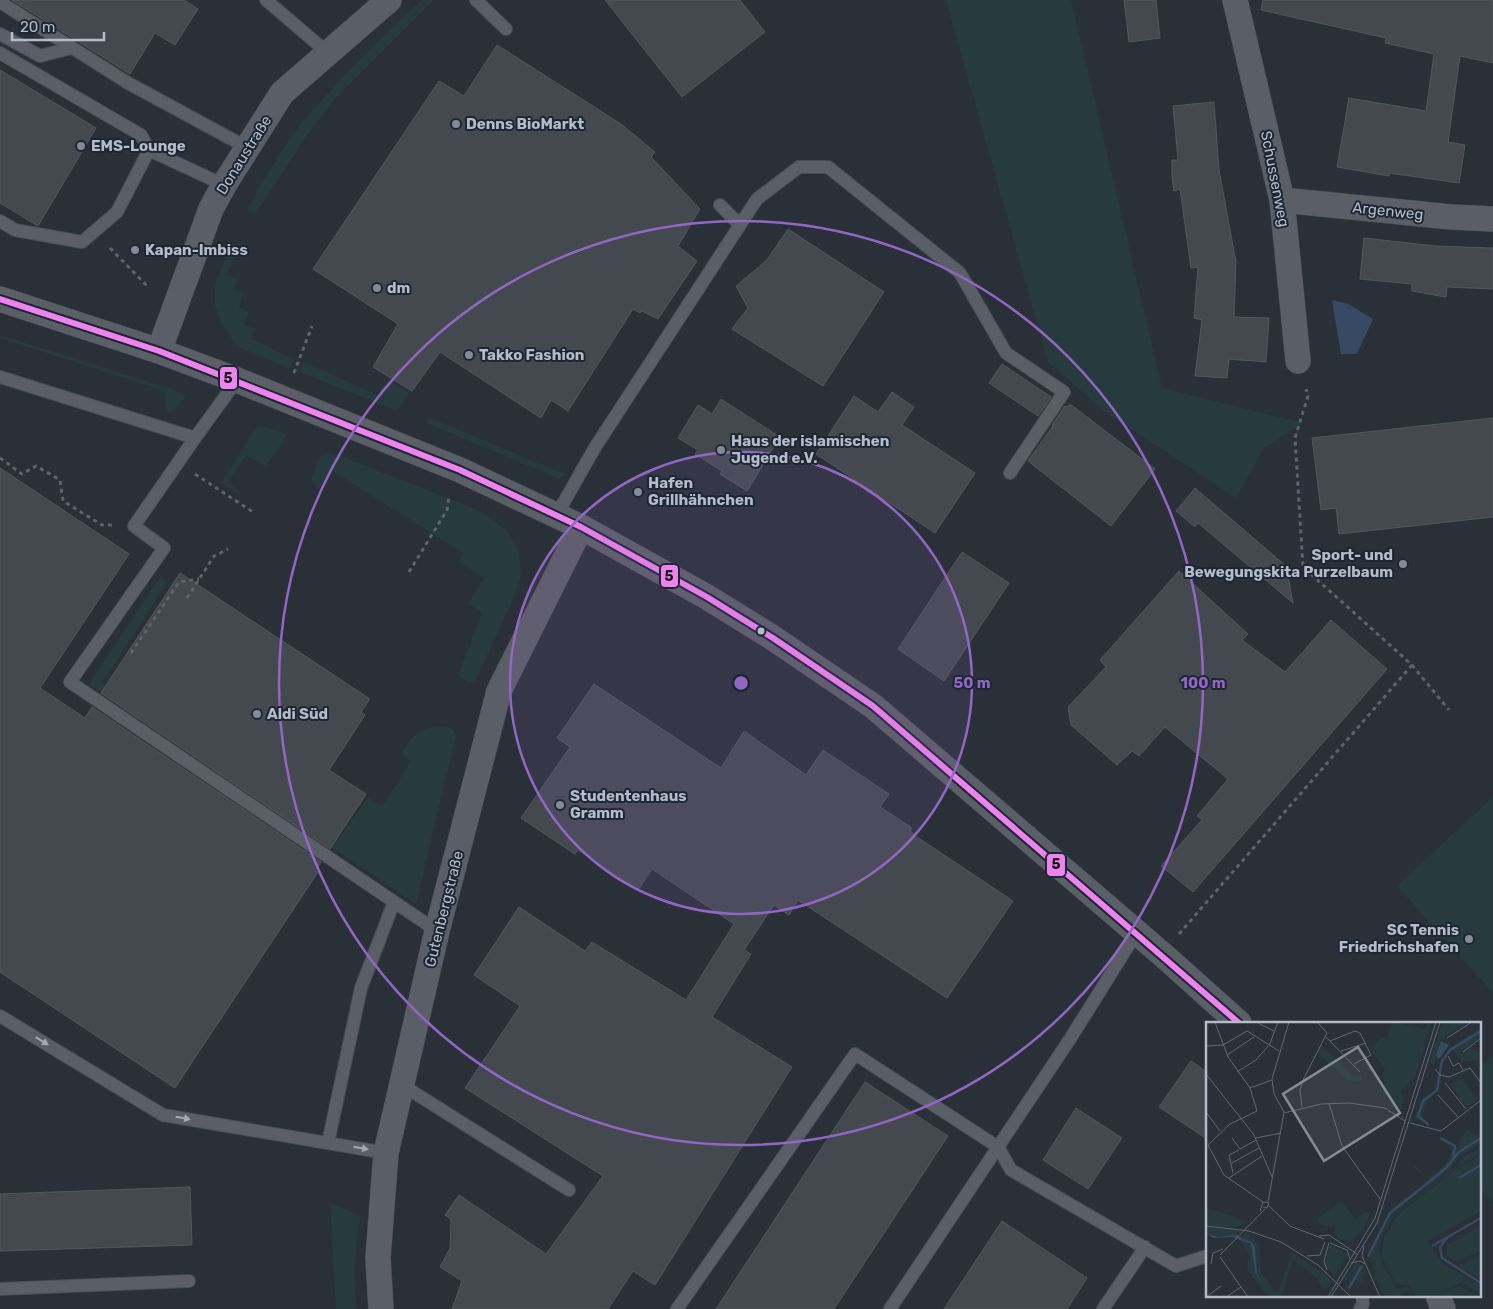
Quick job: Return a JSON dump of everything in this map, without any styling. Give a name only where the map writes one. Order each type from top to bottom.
[{"type":"street","name":"Donaustraße","points":[[159,352],[212,209],[224,185],[282,93],[389,0]]},
{"type":"street","name":"Schussenweg","points":[[1235,0],[1282,200],[1298,361]]},
{"type":"street","name":"Argenweg","points":[[1282,200],[1451,217],[1493,219]]},
{"type":"street","points":[[0,299],[237,380],[460,470],[581,527],[716,602],[873,706],[1137,932],[1238,1022]]},
{"type":"street","name":"Gutenbergstraße","points":[[381,1309],[378,1258],[386,1153],[437,931],[499,691],[581,527]]},
{"type":"street","points":[[1438,1296],[1443,1309]]},
{"type":"lane","points":[[476,0],[506,29]]},
{"type":"lane","points":[[269,1],[328,53]]},
{"type":"lane","points":[[0,2],[128,84],[248,148]]},
{"type":"lane","points":[[0,34],[40,56],[71,48]]},
{"type":"lane","points":[[0,53],[141,135],[149,150],[224,185]]},
{"type":"lane","points":[[0,221],[15,230],[82,242],[118,212],[149,150]]},
{"type":"lane","points":[[556,516],[594,449],[758,199],[800,167],[828,167],[960,273],[1006,353],[1064,392],[1010,473]]},
{"type":"lane","points":[[720,205],[740,225]]},
{"type":"lane","points":[[0,377],[195,438]]},
{"type":"lane","points":[[237,380],[134,526],[164,548],[70,682],[437,931]]},
{"type":"lane","points":[[328,1143],[361,988],[394,902]]},
{"type":"lane","points":[[890,1309],[998,1147],[1137,932]]},
{"type":"lane","points":[[0,1016],[163,1115],[386,1153]]},
{"type":"lane","points":[[677,1309],[855,1054],[998,1147],[1011,1170],[1176,1266],[1206,1256]]},
{"type":"lane","points":[[402,1085],[569,1190]]},
{"type":"lane","points":[[1102,1309],[1145,1247]]},
{"type":"lane","points":[[0,1289],[189,1281]]},
{"type":"lane","points":[[1360,1309],[1363,1304],[1362,1296]]},
{"type":"path","points":[[94,232],[148,287]]},
{"type":"path","points":[[293,376],[312,326]]},
{"type":"path","points":[[1298,361],[1308,396],[1295,438],[1303,567],[1412,665],[1449,710]]},
{"type":"path","points":[[0,458],[22,474],[36,466],[60,480],[63,501],[102,524],[134,526]]},
{"type":"path","points":[[178,463],[253,512]]},
{"type":"path","points":[[409,572],[447,510],[449,491]]},
{"type":"path","points":[[187,598],[214,556],[228,549]]},
{"type":"path","points":[[131,653],[179,582],[199,579]]},
{"type":"path","points":[[1179,934],[1412,665]]},
{"type":"green space","points":[[421,0],[433,0],[334,100],[305,138],[256,214],[247,209],[279,155],[301,124],[344,76]]},
{"type":"green space","points":[[946,0],[1071,0],[1162,388],[1303,423],[1264,448],[1236,498],[1104,411],[1048,362]]},
{"type":"green space","points":[[232,243],[239,245],[227,275],[238,279],[234,288],[244,294],[239,307],[249,312],[244,324],[255,329],[251,339],[294,359],[290,369],[237,346],[221,323],[215,305],[215,284]]},
{"type":"green space","points":[[0,335],[186,395],[175,410],[167,414],[164,391],[0,338]]},
{"type":"green space","points":[[303,362],[378,395],[387,379],[409,393],[397,411],[300,372]]},
{"type":"green space","points":[[428,417],[564,474],[560,479],[426,423]]},
{"type":"green space","points":[[258,425],[288,434],[266,467],[246,455],[228,483],[240,491],[239,494],[221,483]]},
{"type":"green space","points":[[326,453],[338,455],[480,511],[508,532],[519,552],[521,576],[513,599],[475,682],[467,682],[458,675],[482,613],[468,604],[484,578],[459,562],[463,553],[331,470],[318,490],[311,480],[320,456]]},
{"type":"green space","points":[[160,577],[168,582],[102,683],[338,840],[368,797],[382,806],[411,761],[401,754],[413,737],[429,729],[442,727],[453,730],[456,734],[416,904],[89,684]]},
{"type":"green space","name":"SC Tennis Friedrichshafen","points":[[1493,797],[1493,993],[1397,886]]},
{"type":"green space","points":[[1493,1056],[1493,1202],[1480,1188],[1480,1067]]},
{"type":"green space","points":[[330,1203],[360,1216],[354,1268],[356,1309],[336,1309]]},
{"type":"water","points":[[1332,300],[1348,304],[1373,319],[1357,354],[1341,354]]},
{"type":"building","points":[[12,0],[184,0],[198,9],[175,45],[155,33],[130,74]]},
{"type":"building","points":[[605,0],[740,0],[765,32],[682,97]]},
{"type":"building","points":[[1124,0],[1156,0],[1160,38],[1129,42]]},
{"type":"building","points":[[1263,0],[1493,0],[1493,63],[1460,56],[1448,142],[1465,145],[1459,183],[1389,173],[1389,176],[1337,167],[1349,98],[1426,111],[1434,54],[1385,43],[1386,38],[1261,10]]},
{"type":"building","points":[[497,45],[621,124],[655,152],[651,157],[700,209],[678,246],[697,261],[658,319],[633,309],[568,411],[551,400],[541,418],[440,352],[412,391],[373,367],[398,324],[313,269],[439,81],[464,96]]},
{"type":"building","points":[[0,70],[96,128],[38,226],[0,203]]},
{"type":"building","points":[[1214,102],[1219,170],[1236,262],[1234,317],[1269,318],[1266,362],[1229,359],[1227,378],[1195,376],[1202,320],[1194,318],[1198,267],[1191,268],[1180,189],[1174,191],[1172,177],[1172,160],[1178,160],[1173,106]]},
{"type":"building","points":[[788,229],[884,292],[823,386],[732,329],[748,308],[736,286],[767,260]]},
{"type":"building","points":[[1364,238],[1435,246],[1493,248],[1493,289],[1447,287],[1446,297],[1412,291],[1412,284],[1360,279]]},
{"type":"building","points":[[1002,364],[1051,397],[1038,416],[989,383]]},
{"type":"building","points":[[892,392],[914,407],[902,425],[975,473],[935,533],[816,454],[854,396],[878,412]]},
{"type":"building","points":[[721,399],[780,437],[747,491],[720,474],[722,471],[695,454],[698,450],[678,438],[698,405],[712,414]]},
{"type":"building","points":[[1070,404],[1155,469],[1111,526],[1028,461],[1065,406],[1067,407]]},
{"type":"building","points":[[1493,418],[1493,517],[1339,534],[1336,508],[1321,510],[1312,438]]},
{"type":"building","points":[[0,468],[129,554],[40,688],[85,718],[92,707],[321,862],[315,871],[318,872],[175,1088],[0,972]]},
{"type":"building","points":[[1195,488],[1286,566],[1293,603],[1198,523],[1195,527],[1176,511]]},
{"type":"building","points":[[962,552],[1009,583],[944,681],[898,649]]},
{"type":"building","points":[[1179,571],[1248,634],[1242,640],[1285,672],[1331,620],[1387,669],[1193,892],[1161,866],[1202,820],[1197,816],[1228,779],[1165,727],[1139,756],[1132,751],[1117,765],[1071,725],[1068,707],[1106,667],[1100,660]]},
{"type":"building","name":"Aldi Süd","points":[[180,573],[370,699],[361,712],[365,715],[329,770],[366,794],[330,849],[101,693]]},
{"type":"building","points":[[594,684],[721,768],[744,731],[806,775],[823,750],[889,794],[880,807],[912,828],[910,831],[920,839],[1013,901],[947,998],[798,900],[789,915],[774,905],[744,950],[751,954],[712,1017],[792,1067],[655,1285],[633,1271],[608,1309],[452,1309],[462,1281],[440,1267],[450,1248],[451,1219],[445,1215],[459,1195],[546,1254],[603,1176],[465,1088],[520,1006],[474,975],[519,907],[585,951],[592,942],[686,1000],[734,924],[652,869],[638,890],[578,850],[575,854],[521,818],[570,747],[557,738]]},
{"type":"building","points":[[1191,1061],[1206,1071],[1206,1138],[1159,1107]]},
{"type":"building","points":[[865,1082],[948,1136],[834,1309],[716,1309]]},
{"type":"building","points":[[1076,1108],[1122,1138],[1088,1189],[1043,1160]]},
{"type":"building","points":[[190,1187],[192,1245],[0,1251],[0,1194]]},
{"type":"building","points":[[1002,1221],[1087,1278],[1067,1309],[944,1309]]},
{"type":"transit line","name":"5","points":[[0,299],[159,351],[460,470],[581,527],[707,597],[773,638],[873,706],[1238,1022]]},
{"type":"place","name":"Denns BioMarkt","points":[[456,124]]},
{"type":"place","name":"EMS-Lounge","points":[[81,146]]},
{"type":"place","name":"Kapan-Imbiss","points":[[135,250]]},
{"type":"place","name":"dm","points":[[377,288]]},
{"type":"place","name":"Takko Fashion","points":[[469,355]]},
{"type":"place","name":"Haus der islamischen Jugend e.V.","points":[[721,450]]},
{"type":"place","name":"Hafen Grillhähnchen","points":[[638,492]]},
{"type":"place","name":"Sport- und Bewegungskita Purzelbaum","points":[[1403,564]]},
{"type":"place","name":"Aldi Süd","points":[[257,714]]},
{"type":"place","name":"Studentenhaus Gramm","points":[[560,805]]},
{"type":"place","name":"SC Tennis Friedrichshafen","points":[[1469,939]]}]
